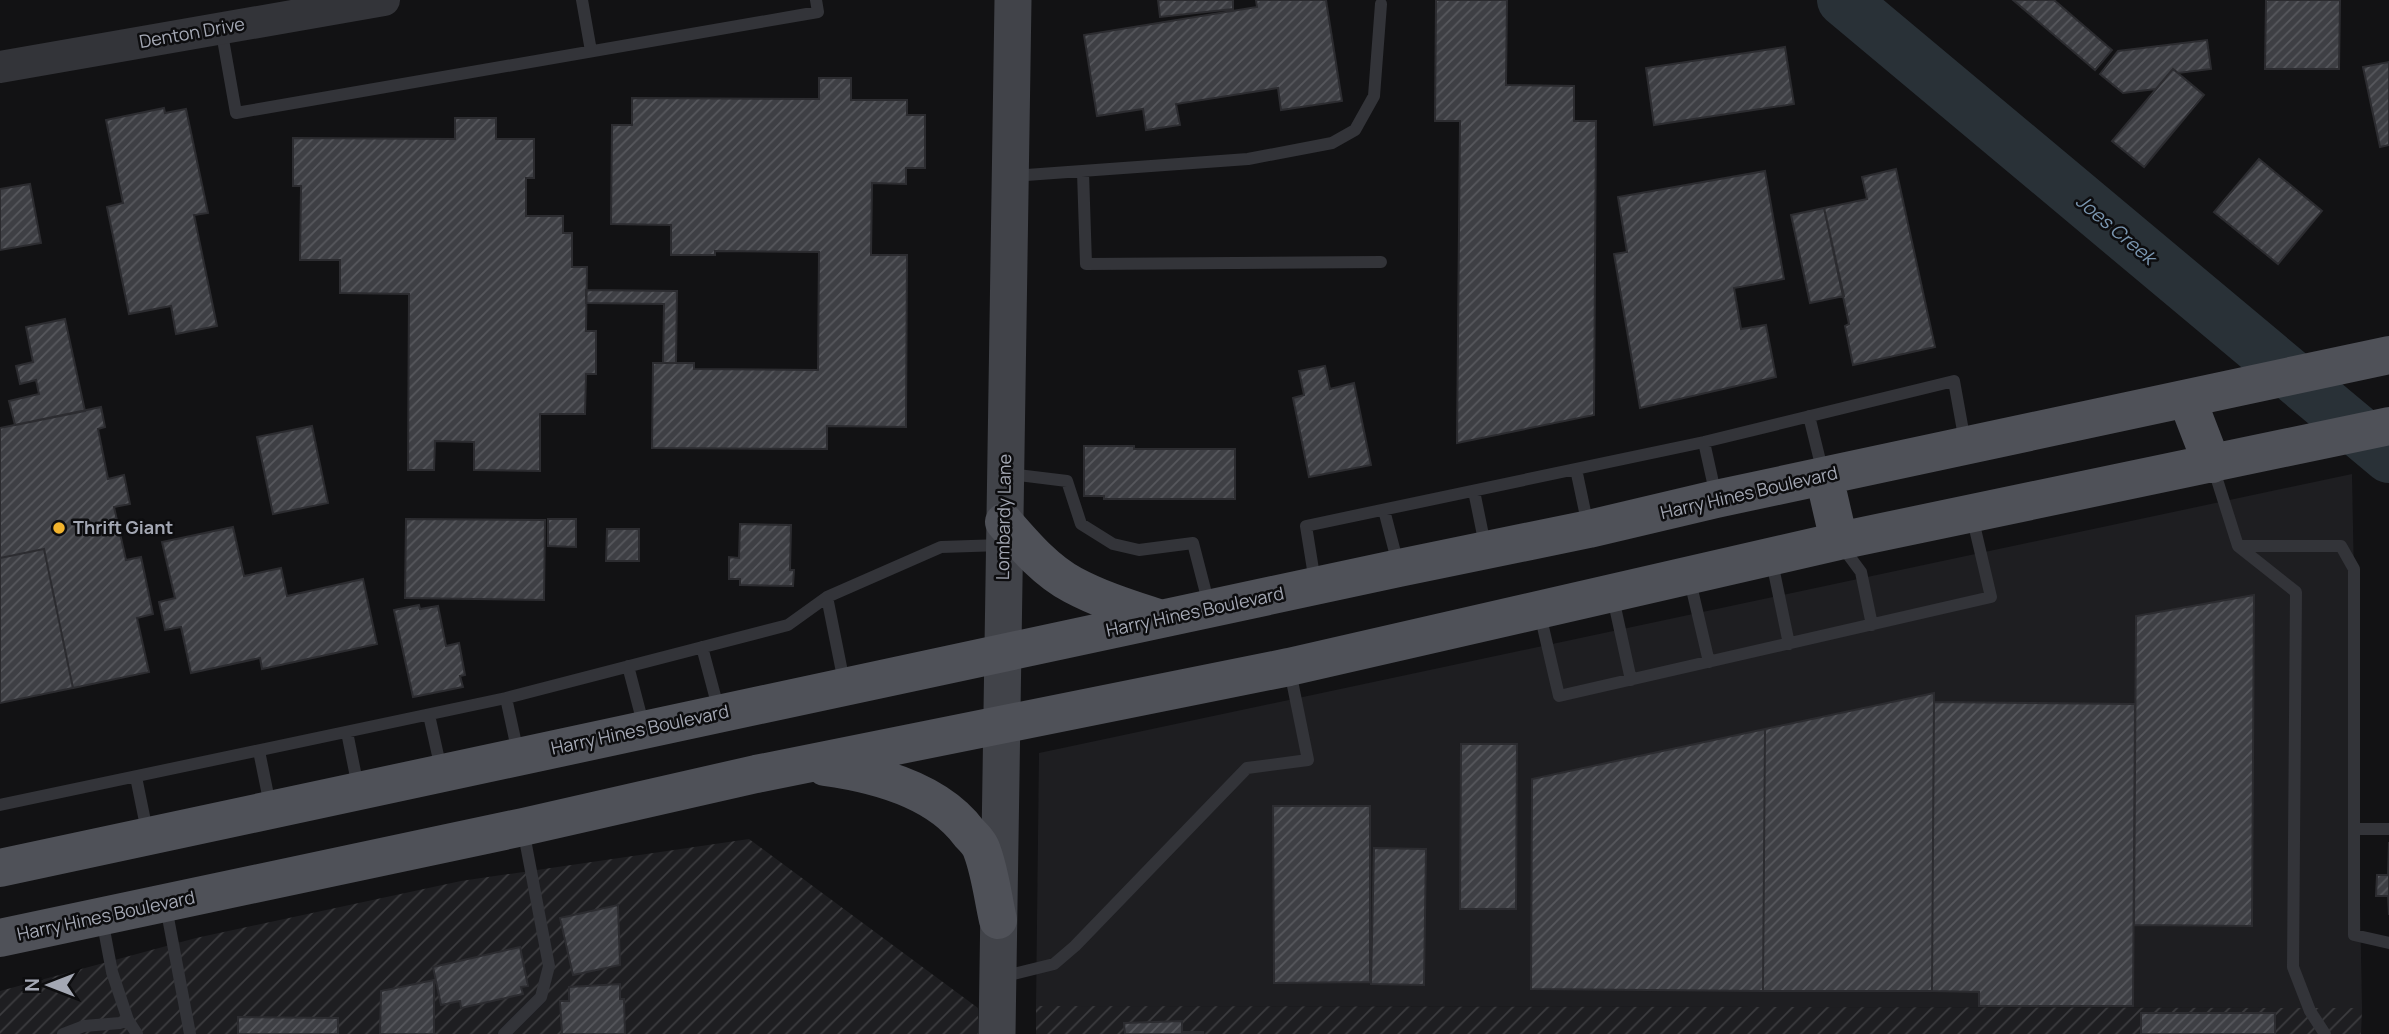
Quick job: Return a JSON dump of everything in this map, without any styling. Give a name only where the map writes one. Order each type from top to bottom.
[{"type":"main road","name":"Lombardy Lane","points":[[997,1034],[1013,0]]},
{"type":"main road","name":"Harry Hines Boulevard","points":[[0,868],[2386,356]]},
{"type":"main road","points":[[2196,397],[2212,464]]},
{"type":"main road","name":"Harry Hines Boulevard","points":[[0,938],[805,765],[1289,667],[1839,541],[2389,426]]},
{"type":"main road","points":[[1824,476],[1839,541]]},
{"type":"main road","points":[[1003,533],[1072,584],[1119,605],[1163,619]]},
{"type":"main road","points":[[805,765],[849,770],[921,794],[943,806],[960,820],[982,849],[998,920]]},
{"type":"street","name":"Denton Drive","points":[[0,66],[384,0]]},
{"type":"lane","points":[[582,0],[590,51]]},
{"type":"lane","points":[[221,28],[236,113],[818,12],[816,0]]},
{"type":"lane","points":[[1010,176],[1248,159],[1332,143],[1355,130],[1374,96],[1381,4]]},
{"type":"lane","points":[[1083,172],[1086,264],[1381,262]]},
{"type":"lane","points":[[1316,586],[1306,526],[1704,442],[1954,381],[1965,446]]},
{"type":"lane","points":[[1809,416],[1824,476]]},
{"type":"lane","points":[[1704,442],[1716,499]]},
{"type":"lane","points":[[2212,464],[2238,546],[2296,592],[2293,967],[2310,1011],[2325,1034]]},
{"type":"lane","points":[[1576,469],[1589,529]]},
{"type":"lane","points":[[1005,474],[1067,481],[1081,524],[1113,544],[1139,550],[1193,543],[1209,609]]},
{"type":"lane","points":[[1474,491],[1487,551]]},
{"type":"lane","points":[[1384,510],[1399,568]]},
{"type":"lane","points":[[1539,610],[1559,696],[1991,597],[1972,514]]},
{"type":"lane","points":[[0,806],[506,698],[788,625],[827,597],[941,547],[1003,533]]},
{"type":"lane","points":[[1839,541],[1861,572],[1872,625]]},
{"type":"lane","points":[[2238,546],[2341,546],[2354,569],[2354,935],[2389,943]]},
{"type":"lane","points":[[1771,557],[1789,644]]},
{"type":"lane","points":[[1689,576],[1709,662]]},
{"type":"lane","points":[[1612,593],[1631,680]]},
{"type":"lane","points":[[827,597],[844,686]]},
{"type":"lane","points":[[702,647],[720,713]]},
{"type":"lane","points":[[628,666],[644,730]]},
{"type":"lane","points":[[998,978],[1055,964],[1247,768],[1308,760],[1289,667]]},
{"type":"lane","points":[[506,698],[519,757]]},
{"type":"lane","points":[[429,715],[441,773]]},
{"type":"lane","points":[[346,732],[359,791]]},
{"type":"lane","points":[[259,751],[271,810]]},
{"type":"lane","points":[[136,776],[148,837]]},
{"type":"lane","points":[[504,1034],[541,997],[549,966],[523,827]]},
{"type":"lane","points":[[2354,829],[2389,829]]},
{"type":"lane","points":[[165,903],[190,1034]]},
{"type":"lane","points":[[101,917],[112,972],[128,1020],[137,1034]]},
{"type":"lane","points":[[63,1034],[84,1026],[128,1020]]},
{"type":"shaded area","points":[[2352,474],[2362,1008],[1036,1006],[1039,753]]},
{"type":"shaded area","points":[[749,839],[978,1008],[978,1034],[0,1034],[0,991],[196,938],[461,881]]},
{"type":"shaded area","points":[[1036,1006],[2362,1008],[2361,1034],[1036,1034]]},
{"type":"building","points":[[1158,0],[1233,0],[1233,9],[1160,17]]},
{"type":"building","points":[[1256,0],[1326,0],[1342,101],[1281,110],[1278,88],[1176,104],[1180,125],[1146,130],[1143,109],[1097,116],[1084,35],[1257,7]]},
{"type":"building","points":[[1436,0],[1507,0],[1506,85],[1574,86],[1574,121],[1596,121],[1594,415],[1457,443],[1460,121],[1435,121]]},
{"type":"building","points":[[2013,0],[2054,0],[2112,50],[2095,70]]},
{"type":"building","points":[[2266,0],[2340,0],[2339,69],[2265,69]]},
{"type":"building","points":[[2207,40],[2211,69],[2178,73],[2173,69],[2156,89],[2123,93],[2100,74],[2118,51]]},
{"type":"building","points":[[1785,47],[1794,104],[1654,125],[1646,68]]},
{"type":"building","points":[[2389,62],[2389,145],[2380,147],[2363,67]]},
{"type":"building","points":[[2173,69],[2204,95],[2144,167],[2112,141]]},
{"type":"building","points":[[819,78],[851,78],[851,100],[907,100],[907,115],[925,115],[925,168],[906,168],[906,184],[872,183],[871,255],[907,255],[906,427],[827,426],[827,449],[652,448],[653,363],[694,363],[694,369],[818,370],[819,252],[715,251],[715,255],[671,255],[671,225],[611,224],[612,125],[632,125],[632,98],[819,99]]},
{"type":"building","points":[[164,108],[165,113],[186,109],[208,213],[194,215],[217,326],[176,334],[171,306],[129,314],[107,207],[123,203],[106,120]]},
{"type":"building","points":[[455,118],[496,118],[496,139],[534,139],[534,178],[526,178],[526,216],[563,216],[563,233],[572,233],[572,267],[587,267],[586,331],[596,331],[596,374],[586,374],[585,414],[540,414],[540,471],[474,470],[474,442],[435,441],[434,470],[408,470],[409,294],[340,293],[340,260],[300,260],[301,186],[293,186],[293,138],[455,139]]},
{"type":"building","points":[[2259,159],[2322,211],[2278,264],[2214,212]]},
{"type":"building","points":[[1896,169],[1935,347],[1853,365],[1845,326],[1849,324],[1824,208],[1867,199],[1862,177]]},
{"type":"building","points":[[1765,171],[1784,279],[1734,288],[1741,329],[1766,325],[1776,377],[1640,408],[1614,254],[1627,252],[1618,197]]},
{"type":"building","points":[[30,184],[41,243],[0,250],[0,189]]},
{"type":"building","points":[[1824,208],[1844,296],[1810,303],[1791,215]]},
{"type":"building","points":[[586,290],[677,291],[676,363],[663,363],[664,304],[586,303]]},
{"type":"building","points":[[65,319],[85,411],[15,425],[9,401],[39,394],[36,380],[20,384],[16,366],[33,362],[26,327]]},
{"type":"building","points":[[1325,366],[1330,389],[1354,383],[1371,465],[1309,477],[1293,398],[1304,395],[1299,371]]},
{"type":"building","name":"Thrift Giant","points":[[101,407],[105,427],[98,429],[108,479],[124,475],[130,504],[114,507],[126,560],[141,557],[153,614],[137,618],[149,672],[73,688],[44,549],[0,558],[0,428]]},
{"type":"building","points":[[312,426],[328,503],[273,514],[257,437]]},
{"type":"building","points":[[1084,446],[1235,449],[1235,499],[1104,499],[1104,496],[1084,496]]},
{"type":"building","points":[[406,519],[545,520],[544,600],[405,598]]},
{"type":"building","points":[[548,519],[576,519],[576,547],[548,546]]},
{"type":"building","points":[[740,524],[791,525],[790,570],[794,570],[793,586],[740,585],[740,579],[729,579],[729,557],[739,558]]},
{"type":"building","points":[[233,527],[244,576],[281,568],[287,596],[363,579],[377,644],[262,669],[260,658],[191,673],[181,627],[165,630],[159,602],[175,598],[162,542]]},
{"type":"building","points":[[607,529],[639,529],[639,561],[606,561]]},
{"type":"building","points":[[44,549],[73,688],[0,703],[0,558]]},
{"type":"building","points":[[2254,595],[2252,926],[2134,925],[2136,616]]},
{"type":"building","points":[[419,605],[420,609],[438,606],[446,646],[459,643],[465,675],[460,676],[463,687],[413,697],[394,610]]},
{"type":"building","points":[[1934,693],[1932,991],[1763,991],[1765,729]]},
{"type":"building","points":[[1934,702],[2135,704],[2133,1006],[1979,1006],[1979,992],[1932,991]]},
{"type":"building","points":[[1765,729],[1763,991],[1531,989],[1532,779]]},
{"type":"building","points":[[1461,744],[1517,744],[1516,909],[1460,909]]},
{"type":"building","points":[[1273,806],[1370,806],[1370,982],[1274,983]]},
{"type":"building","points":[[2389,842],[2389,915],[2388,896],[2376,896],[2377,875],[2388,875]]},
{"type":"building","points":[[1374,848],[1426,849],[1424,985],[1371,984]]},
{"type":"building","points":[[618,905],[620,965],[573,975],[560,918]]},
{"type":"building","points":[[520,947],[528,986],[521,987],[523,994],[461,1008],[460,1001],[441,1005],[433,967]]},
{"type":"building","points":[[434,980],[434,1034],[380,1034],[381,991]]},
{"type":"building","points":[[620,984],[620,999],[624,999],[625,1034],[562,1034],[560,1001],[569,1001],[569,987]]},
{"type":"building","points":[[2141,1013],[2275,1013],[2275,1034],[2141,1034]]},
{"type":"building","points":[[238,1017],[338,1018],[338,1034],[238,1034]]},
{"type":"building","points":[[1182,1021],[1182,1032],[1203,1034],[1125,1034],[1124,1023]]},
{"type":"waterway","name":"Joes Creek","points":[[1843,0],[2389,457]]},
{"type":"place","name":"Thrift Giant","points":[[59,528]]}]
